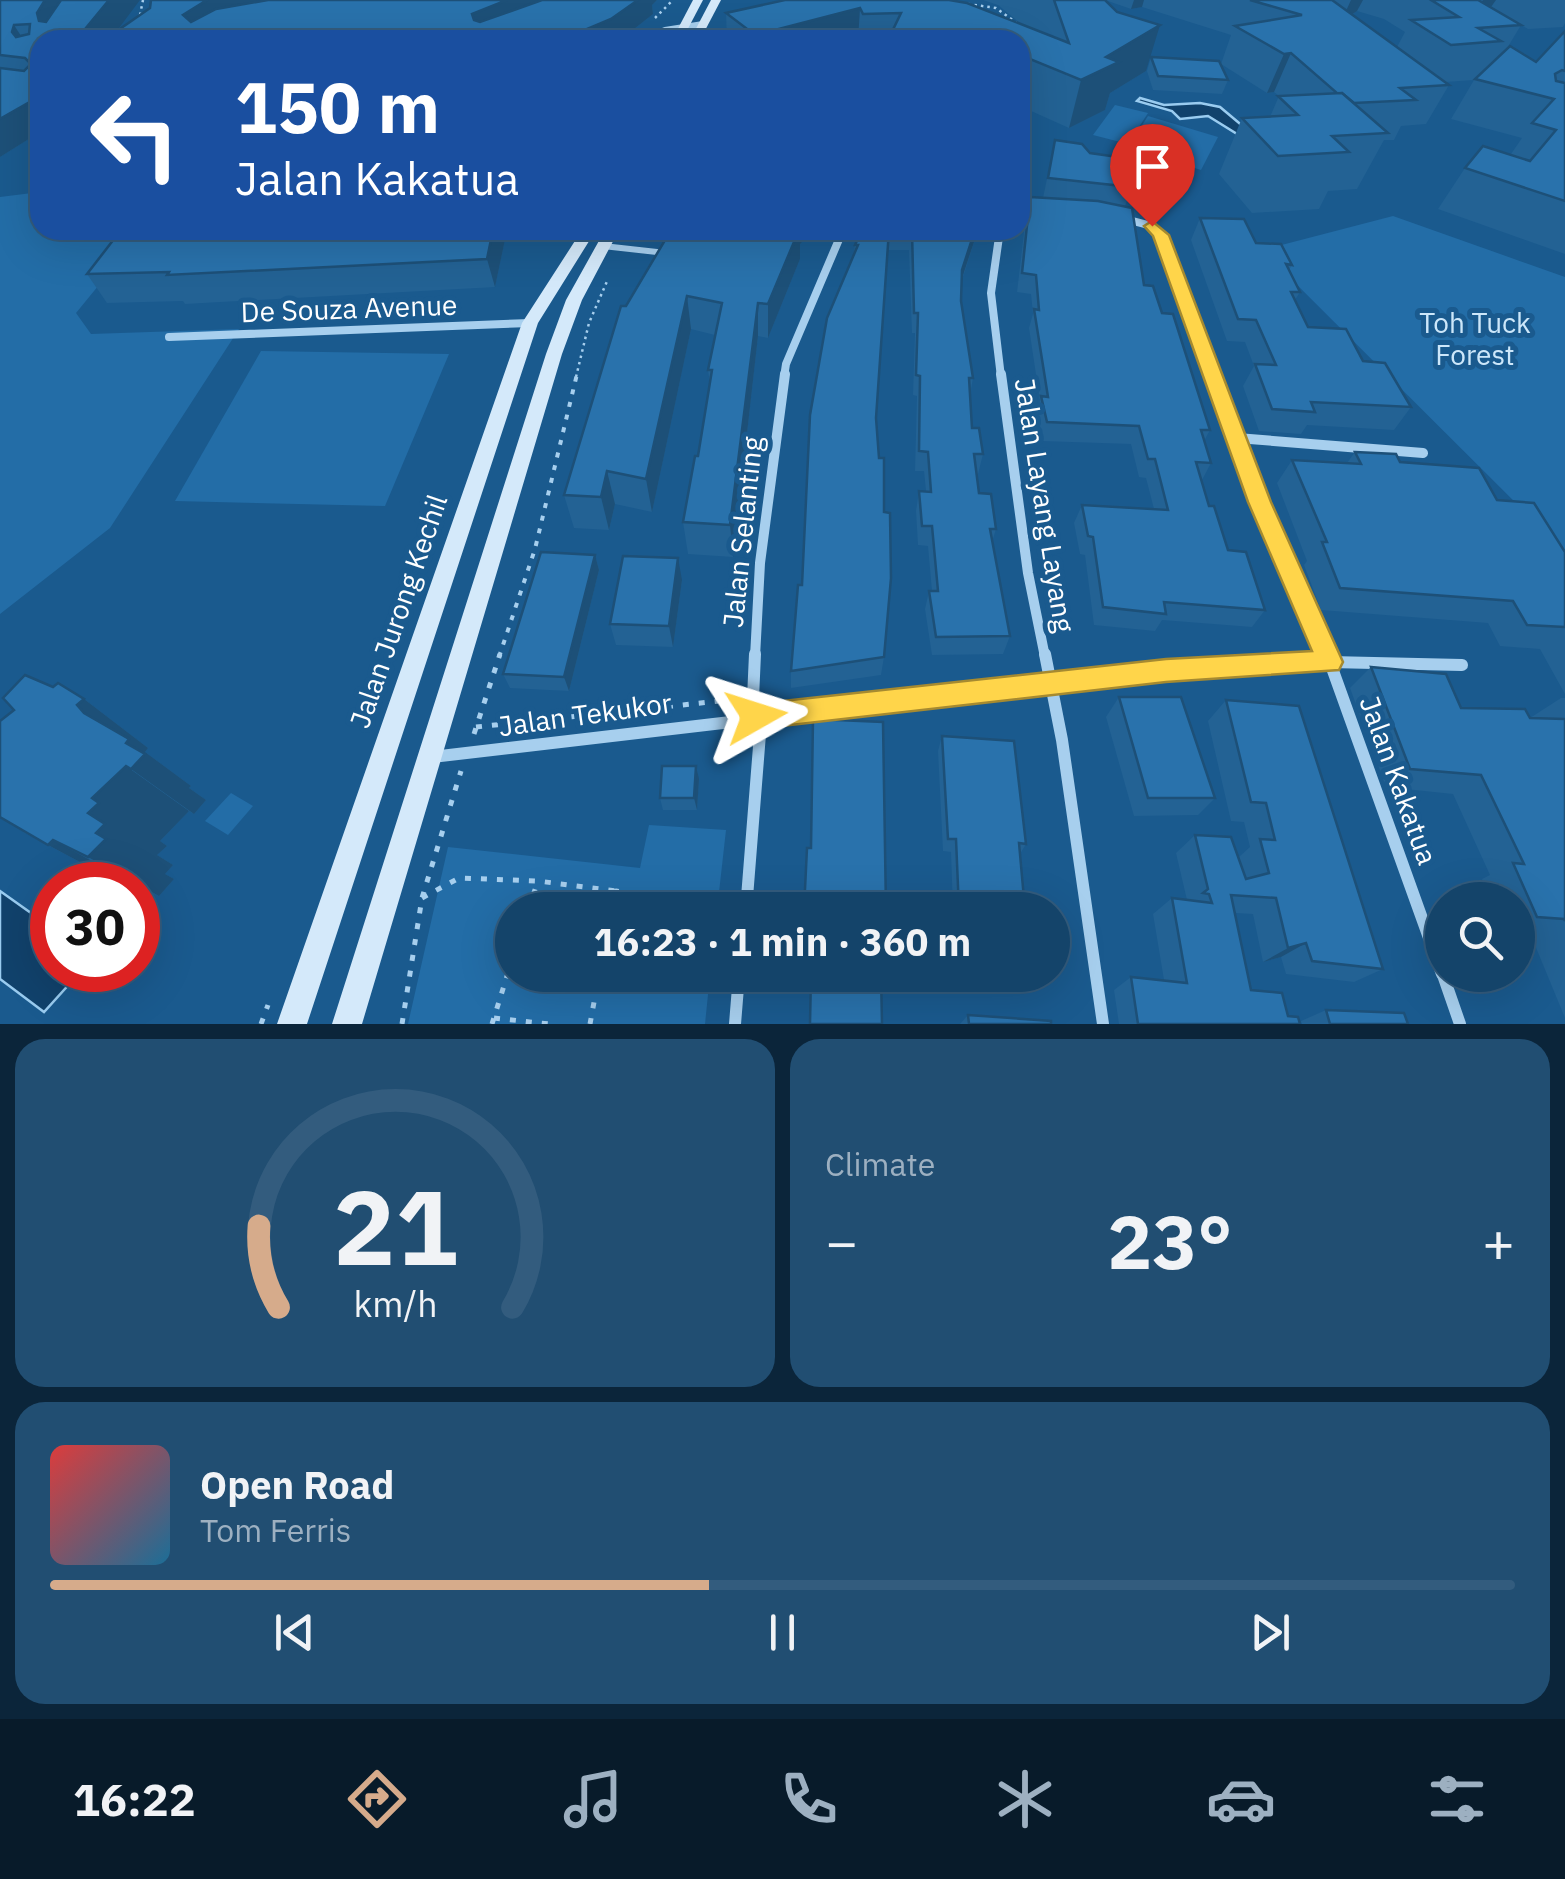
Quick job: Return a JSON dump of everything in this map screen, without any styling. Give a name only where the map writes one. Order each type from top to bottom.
[{"type":"main road","points":[[681,30],[698,0]]},
{"type":"main road","points":[[700,30],[716,0]]},
{"type":"main road","name":"Jalan Jurong Kechil","points":[[292,1024],[530,323],[604,240]]},
{"type":"main road","points":[[346,1024],[554,354],[574,300],[605,240]]},
{"type":"street","points":[[671,30],[683,26],[694,30]]},
{"type":"street","name":"Jalan Kakatua","points":[[1114,218],[1152,226],[1160,235],[1259,502],[1330,662],[1425,924]]},
{"type":"street","name":"Jalan Selanting","points":[[748,892],[758,770],[753,698],[760,563],[786,364],[839,240]]},
{"type":"street","name":"Jalan Layang Layang","points":[[999,240],[991,293],[1028,573],[1062,740],[1104,1024]]},
{"type":"street","name":"De Souza Avenue","points":[[170,337],[530,323]]},
{"type":"street","points":[[1237,438],[1422,453]]},
{"type":"street","name":"Jalan Tekukor","points":[[432,757],[466,756],[756,716],[1166,671],[1330,662],[1462,665]]},
{"type":"street","points":[[735,1024],[738,992]]},
{"type":"street","name":"Jalan Kakatua","points":[[1449,992],[1460,1024]]},
{"type":"lane","points":[[615,240],[670,253]]},
{"type":"path","points":[[136,24],[143,0]]},
{"type":"path","points":[[965,3],[996,8],[1024,30]]},
{"type":"path","points":[[1030,200],[1038,201]]},
{"type":"path","points":[[402,1024],[422,898],[535,549],[606,240]]},
{"type":"path","points":[[476,726],[753,698]]},
{"type":"path","points":[[422,898],[459,878],[538,880],[622,892]]},
{"type":"path","points":[[534,892],[538,880]]},
{"type":"path","points":[[502,992],[493,1021],[548,1024]]},
{"type":"path","points":[[590,1024],[597,992]]},
{"type":"path","points":[[261,1024],[268,1005]]},
{"type":"green space","points":[[1115,105],[1148,113],[1128,144],[1093,135]]},
{"type":"green space","points":[[1148,116],[1218,137],[1201,170],[1128,147]]},
{"type":"green space","points":[[30,193],[30,240],[136,240],[76,313],[91,334],[239,329],[110,528],[0,614],[0,197]]},
{"type":"green space","name":"Toh Tuck Forest","points":[[1393,216],[1565,277],[1565,552],[1262,250]]},
{"type":"green space","points":[[261,351],[449,354],[385,506],[175,501]]},
{"type":"green space","points":[[231,793],[253,806],[228,835],[205,821]]},
{"type":"green space","points":[[649,825],[726,830],[719,892],[495,892],[495,992],[708,992],[705,1024],[408,1024],[448,847],[640,868]]},
{"type":"shaded area","points":[[1140,98],[1164,105],[1200,103],[1220,107],[1245,128],[1242,137],[1208,116],[1180,119],[1172,111],[1137,101]]},
{"type":"shaded area","points":[[0,891],[30,912],[30,992],[62,992],[44,1012],[0,979]]},
{"type":"building","points":[[0,0],[45,0],[37,13],[39,21],[46,22],[61,0],[109,0],[84,30],[30,30],[30,63],[25,58],[0,55]],"holes":[[[30,24],[29,34],[16,37],[12,32],[14,25]]]},
{"type":"building","points":[[151,0],[207,0],[183,15],[191,22],[216,9],[268,0],[507,0],[472,14],[480,22],[542,0],[638,0],[611,19],[585,30],[118,30],[150,8]]},
{"type":"building","points":[[785,0],[949,0],[967,3],[1069,43],[1054,0],[1105,0],[1117,12],[1160,25],[1106,57],[1119,62],[1081,80],[1030,59],[1030,30],[893,30],[901,13],[863,14],[860,8],[774,30],[748,30],[726,13]]},
{"type":"building","points":[[1250,0],[1332,0],[1449,85],[1400,88],[1416,100],[1354,103],[1291,53],[1284,54],[1235,26],[1302,15]]},
{"type":"building","points":[[1431,0],[1478,0],[1521,25],[1478,28],[1501,41],[1451,45],[1411,20],[1459,17]]},
{"type":"building","points":[[1565,31],[1565,71],[1555,74],[1556,81],[1565,83],[1565,201],[1465,168],[1483,146],[1530,161],[1556,130],[1532,123],[1554,99],[1475,79],[1510,46],[1536,62]]},
{"type":"building","points":[[1151,57],[1219,61],[1228,80],[1158,76]]},
{"type":"building","points":[[30,65],[30,102],[0,119],[0,68],[24,71]]},
{"type":"building","points":[[1342,93],[1388,133],[1332,136],[1349,152],[1278,156],[1242,118],[1298,115],[1278,96]]},
{"type":"building","points":[[1055,140],[1082,144],[1090,153],[1125,158],[1125,163],[1133,164],[1132,187],[1048,178]]},
{"type":"building","points":[[1030,197],[1098,201],[1132,208],[1144,285],[1153,286],[1162,313],[1173,314],[1210,430],[1201,430],[1211,463],[1196,462],[1209,506],[1214,506],[1228,550],[1246,552],[1265,610],[1164,602],[1166,614],[1103,607],[1093,537],[1088,536],[1082,505],[1168,510],[1155,459],[1148,459],[1139,426],[1047,422],[1041,396],[1048,397],[1034,309],[1039,310],[1036,275],[1022,273],[1025,240],[1030,240]]},
{"type":"building","points":[[1200,218],[1244,219],[1256,243],[1281,244],[1300,292],[1291,292],[1308,327],[1346,329],[1363,361],[1385,363],[1411,407],[1311,402],[1315,412],[1272,409],[1255,364],[1276,365],[1256,320],[1238,319]]},
{"type":"building","points":[[113,240],[491,240],[487,259],[167,275],[169,272],[87,274]]},
{"type":"building","points":[[665,240],[795,240],[768,304],[758,303],[730,525],[683,522],[698,456],[712,370],[708,370],[722,303],[687,296],[646,479],[607,471],[601,497],[564,495],[621,306],[626,306]]},
{"type":"building","points":[[857,240],[888,240],[876,418],[879,458],[884,458],[884,512],[890,513],[891,578],[884,657],[791,671],[798,585],[802,585],[810,415],[827,318]]},
{"type":"building","points":[[912,240],[972,240],[962,270],[961,301],[973,378],[969,378],[972,428],[979,428],[983,454],[974,454],[979,493],[991,494],[996,529],[990,529],[1010,636],[936,637],[929,591],[938,591],[932,526],[922,526],[919,491],[931,492],[928,452],[919,451],[918,313],[914,313]]},
{"type":"building","points":[[1355,452],[1396,454],[1400,462],[1479,468],[1497,500],[1534,503],[1565,552],[1565,627],[1527,625],[1513,601],[1340,588],[1322,542],[1327,542],[1292,460],[1361,464]]},
{"type":"building","points":[[541,552],[595,555],[564,677],[503,674]]},
{"type":"building","points":[[623,556],[678,558],[669,626],[610,624]]},
{"type":"building","points":[[1371,667],[1446,674],[1461,708],[1525,709],[1530,718],[1565,719],[1565,921],[1537,917],[1535,882],[1521,882],[1513,863],[1524,864],[1481,775],[1410,769]]},
{"type":"building","points":[[25,675],[53,687],[58,683],[84,699],[77,705],[84,713],[129,739],[126,743],[145,754],[92,798],[99,803],[88,813],[105,824],[96,833],[106,839],[88,857],[53,840],[48,845],[0,817],[0,721],[14,710],[3,698]]},
{"type":"building","points":[[1119,697],[1181,697],[1215,798],[1148,798]]},
{"type":"building","points":[[1226,700],[1299,706],[1383,969],[1312,961],[1306,943],[1288,948],[1276,898],[1231,895],[1251,990],[1282,993],[1288,1016],[1298,1017],[1300,1024],[1138,1024],[1131,977],[1187,983],[1172,898],[1212,903],[1209,894],[1203,893],[1208,889],[1195,835],[1231,837],[1246,879],[1269,873],[1260,839],[1275,840],[1266,803],[1251,802]]},
{"type":"building","points":[[813,719],[883,722],[886,892],[805,892],[807,848],[811,848]]},
{"type":"building","points":[[942,736],[1014,741],[1026,844],[1019,843],[1023,892],[958,892],[956,839],[948,839]]},
{"type":"building","points":[[662,766],[696,766],[694,798],[660,798]]},
{"type":"building","points":[[811,992],[881,992],[882,1024],[810,1024]]},
{"type":"building","points":[[1326,1010],[1404,1013],[1408,1024],[1330,1024]]},
{"type":"building","points":[[968,1015],[1051,1021],[1051,1024],[969,1024]]},
{"type":"route","points":[[756,716],[1166,671],[1330,662],[1259,502],[1209,358],[1160,235],[1152,226]]}]
